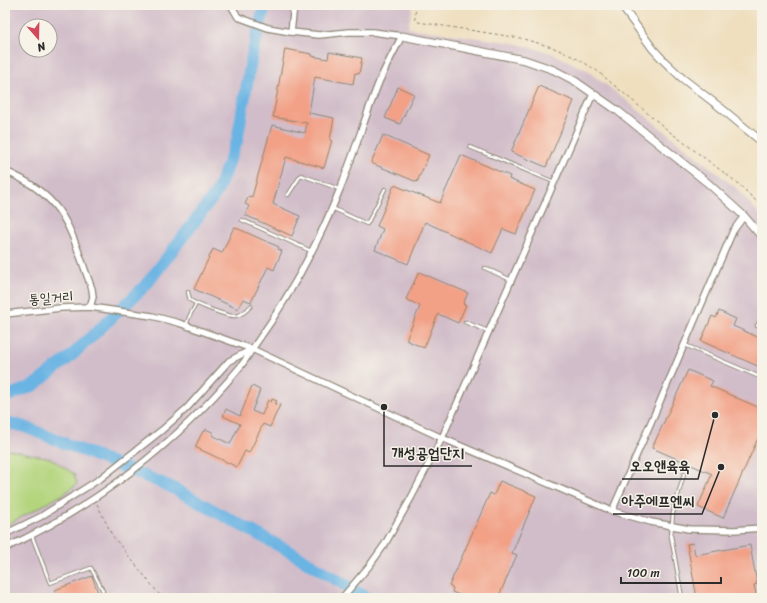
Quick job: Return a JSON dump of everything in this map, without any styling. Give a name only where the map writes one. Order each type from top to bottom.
[{"type":"street","points":[[231,5],[238,16],[268,28],[319,35],[349,32],[373,32],[402,36],[525,60],[554,70],[575,81],[618,111],[703,179],[744,216],[762,237]]},
{"type":"street","points":[[291,32],[294,5]]},
{"type":"street","points":[[621,5],[653,49],[665,62],[682,78],[762,142]]},
{"type":"street","points":[[5,548],[31,535],[91,500],[142,463],[195,417],[241,366],[271,322],[304,268],[340,189],[380,81],[402,36]]},
{"type":"street","points":[[342,598],[370,565],[399,521],[442,438],[593,94]]},
{"type":"street","points":[[5,171],[34,186],[62,213],[72,235],[92,289],[93,297],[90,307]]},
{"type":"street","points":[[612,511],[733,231],[744,216]]},
{"type":"street","name":"통일거리","points":[[5,314],[61,308],[90,307],[152,316],[252,349],[442,438],[612,511],[630,517],[672,526],[712,530],[762,528]]},
{"type":"street","points":[[5,534],[51,510],[101,478],[187,408],[229,361],[252,349]]},
{"type":"lane","points":[[470,146],[554,182]]},
{"type":"lane","points":[[288,195],[301,175],[340,189]]},
{"type":"lane","points":[[331,208],[367,224],[385,189]]},
{"type":"lane","points":[[242,220],[312,251]]},
{"type":"lane","points":[[485,268],[511,280]]},
{"type":"lane","points":[[188,292],[190,300],[196,304],[233,317],[245,313],[251,306]]},
{"type":"lane","points":[[186,326],[196,304]]},
{"type":"lane","points":[[757,326],[762,317]]},
{"type":"lane","points":[[465,322],[488,332]]},
{"type":"lane","points":[[684,345],[762,378]]},
{"type":"lane","points":[[682,598],[671,536],[673,513],[684,474]]},
{"type":"lane","points":[[31,535],[50,583],[91,568],[103,591]]},
{"type":"path","points":[[97,504],[112,535],[162,598]]},
{"type":"shaded area","points":[[5,5],[413,5],[408,28],[514,43],[551,53],[585,69],[613,90],[736,188],[762,217],[762,598],[5,598]]},
{"type":"green space","points":[[5,449],[50,458],[74,474],[77,484],[64,494],[5,526]]},
{"type":"building","points":[[285,49],[312,54],[312,56],[328,59],[329,52],[362,58],[359,74],[355,73],[353,84],[315,77],[309,113],[334,118],[330,140],[332,140],[324,168],[286,157],[273,204],[300,216],[292,236],[245,215],[249,206],[245,204],[249,196],[252,197],[272,125],[305,133],[307,123],[273,117]]},
{"type":"building","points":[[539,86],[574,101],[546,167],[511,152]]},
{"type":"building","points":[[398,87],[414,94],[400,124],[385,118]]},
{"type":"building","points":[[383,135],[429,155],[417,182],[371,163]]},
{"type":"building","points":[[461,155],[510,176],[509,179],[535,190],[516,234],[503,229],[492,253],[425,222],[408,264],[375,250],[383,229],[377,226],[394,185],[440,203]]},
{"type":"building","points":[[234,227],[279,247],[278,249],[282,251],[274,270],[268,267],[251,302],[243,299],[238,309],[194,289],[213,249],[222,253]]},
{"type":"building","points":[[419,272],[468,293],[463,304],[466,305],[458,323],[438,314],[424,348],[406,340],[420,306],[406,299]]},
{"type":"building","points":[[719,311],[736,319],[733,326],[762,339],[762,368],[701,341],[712,316],[716,318]]},
{"type":"building","points":[[688,370],[713,381],[710,386],[762,409],[762,429],[723,518],[698,507],[712,474],[652,448]]},
{"type":"building","points":[[252,386],[260,390],[252,411],[262,415],[268,400],[271,402],[272,399],[277,401],[275,404],[280,405],[270,427],[263,424],[249,453],[245,451],[237,467],[195,447],[203,431],[205,432],[206,429],[214,433],[212,435],[230,444],[240,424],[223,416],[226,409],[240,416]]},
{"type":"building","points":[[500,481],[536,496],[512,553],[517,555],[498,598],[467,598],[452,592],[453,588],[449,586],[490,493],[494,495]]},
{"type":"building","points":[[693,543],[695,555],[750,545],[757,584],[754,585],[757,598],[697,598],[687,544]]},
{"type":"building","points":[[92,576],[100,598],[58,598],[55,590]]},
{"type":"waterway","points":[[5,397],[33,386],[70,357],[146,285],[217,192],[237,141],[252,55],[265,5]]},
{"type":"waterway","points":[[5,422],[25,427],[169,486],[294,554],[367,598]]},
{"type":"place","name":"개성공업단지","points":[[384,407]]},
{"type":"place","name":"오오앤육육","points":[[715,415]]},
{"type":"place","name":"아주에프엔씨","points":[[721,467]]}]
